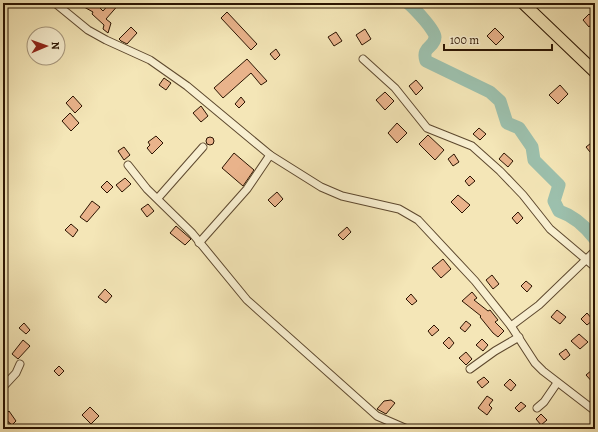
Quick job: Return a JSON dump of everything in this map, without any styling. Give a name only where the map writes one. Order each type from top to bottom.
[{"type":"main road","points":[[523,3],[595,72]]},
{"type":"street","points":[[55,3],[94,33],[119,47],[150,60],[187,86],[270,155],[328,190],[342,196],[407,212],[435,237],[475,282],[512,326],[535,363],[557,383],[595,411]]},
{"type":"street","points":[[363,59],[395,88],[427,128],[472,146],[500,171],[523,195],[550,229],[595,268]]},
{"type":"street","points":[[158,198],[203,147]]},
{"type":"street","points":[[199,243],[247,188],[270,155]]},
{"type":"street","points":[[128,165],[192,232],[199,243],[247,300],[377,416],[397,427],[406,429]]},
{"type":"street","points":[[512,326],[539,305],[595,251]]},
{"type":"street","points":[[470,368],[519,337]]},
{"type":"street","points":[[3,388],[16,372],[20,364]]},
{"type":"street","points":[[537,408],[544,402],[557,383]]},
{"type":"street","points":[[3,422],[10,429]]},
{"type":"building","points":[[77,3],[95,3],[103,11],[110,3],[120,3],[106,19],[111,23],[108,33],[103,29],[104,25],[92,14],[93,12]]},
{"type":"building","points":[[227,12],[257,44],[251,50],[221,18]]},
{"type":"building","points":[[589,14],[595,20],[589,27],[583,20]]},
{"type":"building","points":[[131,27],[137,33],[127,44],[119,39]]},
{"type":"building","points":[[495,28],[504,37],[496,45],[487,36]]},
{"type":"building","points":[[365,29],[371,39],[362,45],[356,35]]},
{"type":"building","points":[[336,32],[342,41],[334,46],[328,37]]},
{"type":"building","points":[[276,49],[280,55],[275,60],[270,54]]},
{"type":"building","points":[[247,59],[267,81],[261,85],[251,73],[223,98],[214,88]]},
{"type":"building","points":[[164,78],[171,83],[166,90],[159,85]]},
{"type":"building","points":[[416,80],[423,88],[416,95],[409,86]]},
{"type":"building","points":[[560,85],[568,94],[558,104],[549,95]]},
{"type":"building","points":[[385,92],[394,101],[385,110],[376,100]]},
{"type":"building","points":[[73,96],[82,106],[75,113],[66,103]]},
{"type":"building","points":[[241,97],[245,102],[239,108],[235,104]]},
{"type":"building","points":[[201,106],[208,116],[201,122],[193,113]]},
{"type":"building","points":[[70,113],[79,123],[71,131],[62,121]]},
{"type":"building","points":[[397,123],[407,133],[397,143],[388,133]]},
{"type":"building","points":[[479,128],[486,134],[480,140],[473,134]]},
{"type":"building","points":[[428,135],[444,150],[435,160],[419,144]]},
{"type":"building","points":[[156,136],[163,143],[152,154],[147,148],[150,145],[148,142]]},
{"type":"building","points":[[208,137],[212,137],[214,141],[212,145],[208,145],[206,143],[206,139]]},
{"type":"building","points":[[595,140],[595,148],[590,152],[586,147]]},
{"type":"building","points":[[124,147],[130,155],[124,160],[118,151]]},
{"type":"building","points":[[234,153],[254,170],[243,186],[222,168]]},
{"type":"building","points":[[504,153],[513,161],[508,167],[499,159]]},
{"type":"building","points":[[454,154],[459,162],[453,166],[448,159]]},
{"type":"building","points":[[470,176],[475,181],[469,186],[465,181]]},
{"type":"building","points":[[125,178],[131,184],[122,192],[116,185]]},
{"type":"building","points":[[107,181],[113,187],[107,193],[101,187]]},
{"type":"building","points":[[277,192],[283,199],[275,207],[268,200]]},
{"type":"building","points":[[458,195],[470,205],[462,213],[451,202]]},
{"type":"building","points":[[92,201],[100,207],[87,222],[80,217]]},
{"type":"building","points":[[148,204],[154,211],[147,217],[141,209]]},
{"type":"building","points":[[518,212],[523,218],[517,224],[512,218]]},
{"type":"building","points":[[71,224],[78,230],[73,237],[65,230]]},
{"type":"building","points":[[176,226],[191,239],[185,245],[170,233]]},
{"type":"building","points":[[347,227],[351,232],[343,240],[338,235]]},
{"type":"building","points":[[443,259],[451,269],[441,278],[432,268]]},
{"type":"building","points":[[492,275],[499,284],[493,289],[486,280]]},
{"type":"building","points":[[526,281],[532,286],[527,292],[521,286]]},
{"type":"building","points":[[105,289],[112,296],[106,303],[98,297]]},
{"type":"building","points":[[472,292],[477,298],[474,300],[488,311],[490,310],[498,320],[495,322],[504,331],[498,337],[480,317],[481,316],[462,301]]},
{"type":"building","points":[[411,294],[417,301],[412,305],[406,299]]},
{"type":"building","points":[[557,310],[566,317],[560,324],[551,317]]},
{"type":"building","points":[[587,313],[593,320],[587,325],[581,319]]},
{"type":"building","points":[[466,321],[471,325],[465,332],[460,328]]},
{"type":"building","points":[[24,323],[30,330],[26,334],[19,328]]},
{"type":"building","points":[[434,325],[439,330],[432,336],[428,331]]},
{"type":"building","points":[[579,334],[588,342],[580,349],[571,341]]},
{"type":"building","points":[[449,337],[454,343],[449,349],[443,343]]},
{"type":"building","points":[[482,339],[488,345],[483,351],[476,345]]},
{"type":"building","points":[[23,340],[30,346],[18,359],[12,354]]},
{"type":"building","points":[[566,349],[570,355],[564,360],[559,354]]},
{"type":"building","points":[[466,352],[472,359],[466,365],[459,358]]},
{"type":"building","points":[[59,366],[64,371],[59,376],[54,371]]},
{"type":"building","points":[[592,370],[595,373],[595,385],[586,375]]},
{"type":"building","points":[[484,377],[489,382],[482,388],[477,382]]},
{"type":"building","points":[[510,379],[516,385],[511,391],[504,385]]},
{"type":"building","points":[[487,396],[493,400],[489,405],[492,408],[487,415],[478,408]]},
{"type":"building","points":[[391,400],[395,403],[386,414],[377,409],[384,401]]},
{"type":"building","points":[[521,402],[526,406],[519,412],[515,408]]},
{"type":"building","points":[[90,407],[99,416],[91,424],[82,415]]},
{"type":"building","points":[[9,411],[16,421],[12,425],[3,417]]},
{"type":"building","points":[[541,414],[547,420],[541,425],[536,419]]},
{"type":"waterway","points":[[408,3],[432,30],[435,37],[433,43],[425,52],[426,61],[490,92],[500,101],[507,123],[519,128],[532,147],[534,160],[559,185],[554,201],[559,211],[579,222],[595,239]]}]
